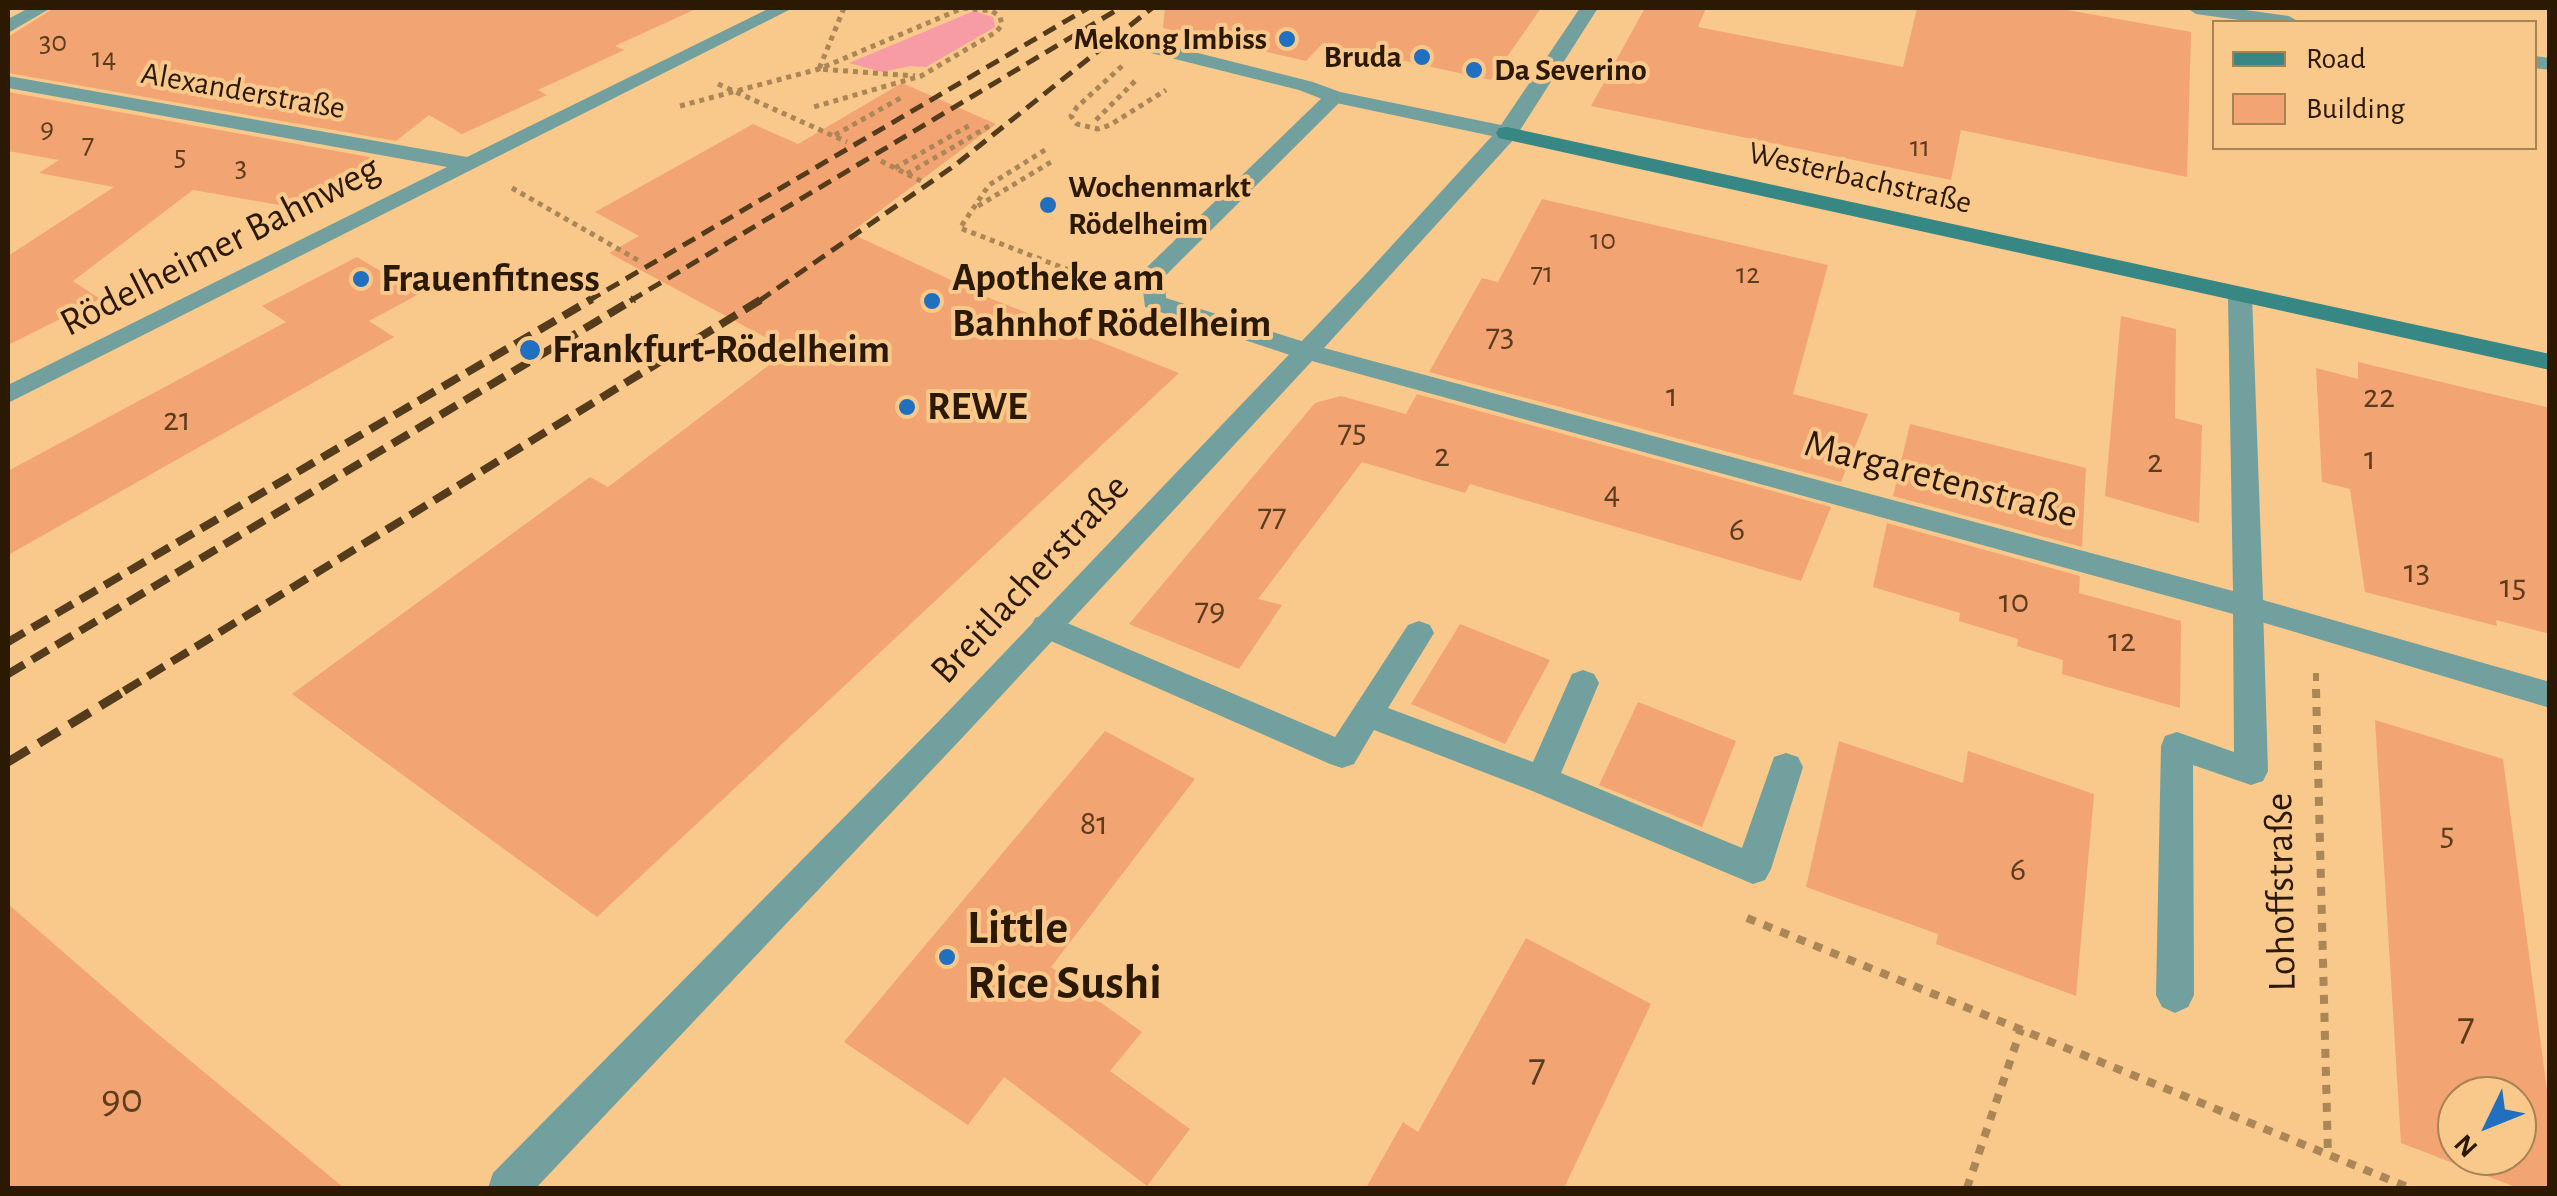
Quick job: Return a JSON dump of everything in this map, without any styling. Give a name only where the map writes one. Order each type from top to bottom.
[{"type":"street","points":[[8,27],[42,8]]},
{"type":"street","name":"Rödelheimer Bahnweg","points":[[8,395],[784,8]]},
{"type":"street","name":"Breitlacherstraße","points":[[508,1188],[1308,352],[1507,132],[1589,8]]},
{"type":"street","points":[[2196,8],[2278,20]]},
{"type":"street","name":"Westerbachstraße","points":[[1158,49],[1306,86],[1334,97],[2550,362]]},
{"type":"street","name":"Alexanderstraße","points":[[8,82],[467,164]]},
{"type":"street","points":[[1154,302],[1153,274],[1334,97]]},
{"type":"street","points":[[2175,995],[2178,746],[2251,772],[2240,296]]},
{"type":"street","name":"Margaretenstraße","points":[[1154,302],[1308,352],[2248,607],[2550,695]]},
{"type":"street","points":[[1046,626],[1342,754],[1419,633]]},
{"type":"street","points":[[1542,780],[1583,683]]},
{"type":"street","points":[[1367,714],[1542,780],[1753,868],[1786,766]]},
{"type":"path","points":[[819,68],[844,8]]},
{"type":"path","points":[[666,110],[819,68],[963,8],[992,11],[1000,17],[1002,25],[996,32],[921,76],[810,108]]},
{"type":"path","points":[[1126,62],[1077,108],[1071,116],[1077,124],[1098,129],[1110,125],[1210,65]]},
{"type":"path","points":[[671,63],[847,142]]},
{"type":"path","points":[[819,68],[921,76]]},
{"type":"path","points":[[1096,120],[1146,69]]},
{"type":"path","points":[[834,136],[904,96]]},
{"type":"path","points":[[895,168],[970,124]]},
{"type":"path","points":[[907,174],[990,125]]},
{"type":"path","points":[[1046,150],[989,185],[960,228],[1154,302]]},
{"type":"path","points":[[880,161],[921,180]]},
{"type":"path","points":[[972,209],[1051,162]]},
{"type":"path","points":[[467,164],[641,262]]},
{"type":"path","name":"Lohoffstraße","points":[[2315,626],[2328,1155]]},
{"type":"path","points":[[1732,912],[2410,1188]]},
{"type":"path","points":[[1967,1188],[2021,1029]]},
{"type":"shaded area","points":[[974,11],[993,17],[995,27],[926,67],[882,72],[849,63]]},
{"type":"building","points":[[54,8],[698,8],[615,46],[624,50],[538,90],[547,95],[462,134],[429,115],[396,141],[8,73],[8,37]]},
{"type":"building","points":[[1165,8],[1541,8],[1491,80],[1323,43],[1306,61],[1163,28]]},
{"type":"building","points":[[1645,8],[1706,8],[1698,27],[1903,67],[1917,8],[2056,8],[2191,32],[2187,177],[1961,130],[1951,180],[1591,106]]},
{"type":"building","points":[[902,83],[996,124],[850,233],[992,299],[1179,373],[597,917],[292,694],[590,477],[608,487],[789,350],[609,253],[639,236],[595,212],[753,124],[798,144]]},
{"type":"building","points":[[8,92],[375,158],[308,210],[193,190],[73,281],[100,299],[8,345],[8,256],[114,187],[39,173],[59,160],[8,151]]},
{"type":"building","points":[[1542,199],[1828,265],[1793,394],[1868,414],[1841,482],[1429,372],[1482,278],[1498,282]]},
{"type":"building","points":[[357,257],[419,294],[369,321],[394,337],[8,555],[8,471],[286,322],[262,306]]},
{"type":"building","points":[[2121,316],[2176,329],[2175,418],[2202,425],[2199,523],[2105,496]]},
{"type":"building","points":[[2358,362],[2550,408],[2550,634],[2496,620],[2497,626],[2365,592],[2350,489],[2322,482],[2316,368],[2358,379]]},
{"type":"building","points":[[1417,394],[1831,507],[1801,581],[1470,484],[1465,493],[1362,462],[1258,599],[1282,605],[1239,669],[1129,624],[1315,403],[1341,396],[1406,414]]},
{"type":"building","points":[[1910,424],[2086,468],[2082,547],[1893,496]]},
{"type":"building","points":[[1887,523],[2080,576],[2079,593],[2181,621],[2180,708],[2062,674],[2063,660],[2017,646],[2018,639],[1959,621],[1960,613],[1873,587]]},
{"type":"building","points":[[1460,624],[1550,660],[1505,744],[1411,704]]},
{"type":"building","points":[[1638,702],[1736,741],[1702,827],[1599,785]]},
{"type":"building","points":[[2375,720],[2503,759],[2550,1113],[2550,1188],[2518,1188],[2487,1176],[2537,1176],[2537,1076],[2437,1076],[2437,1157],[2401,1143]]},
{"type":"building","points":[[1105,731],[1195,779],[1051,967],[1142,1032],[1110,1071],[1190,1129],[1147,1186],[1004,1077],[968,1125],[844,1042]]},
{"type":"building","points":[[1839,741],[1963,783],[1968,751],[2094,794],[2076,996],[1936,944],[1938,934],[1806,887]]},
{"type":"building","points":[[8,904],[146,1024],[344,1188],[8,1188]]},
{"type":"building","points":[[1526,938],[1651,1004],[1564,1188],[1366,1188],[1403,1122],[1418,1132]]},
{"type":"railway","points":[[588,301],[1088,8]]},
{"type":"railway","points":[[630,301],[1120,8]]},
{"type":"railway","points":[[761,300],[954,166],[1152,8]]},
{"type":"railway","points":[[8,642],[592,299]]},
{"type":"railway","points":[[8,674],[634,299]]},
{"type":"railway","points":[[124,691],[761,300]]},
{"type":"railway","points":[[8,762],[128,689]]},
{"type":"place","name":"Mekong Imbiss","points":[[1287,39]]},
{"type":"place","name":"Bruda","points":[[1422,57]]},
{"type":"place","name":"Da Severino","points":[[1474,70]]},
{"type":"place","name":"Wochenmarkt Rödelheim","points":[[1048,205]]},
{"type":"place","name":"Frauenfitness","points":[[361,279]]},
{"type":"place","name":"Apotheke am Bahnhof Rödelheim","points":[[932,301]]},
{"type":"place","name":"Frankfurt-Rödelheim","points":[[530,350]]},
{"type":"place","name":"REWE","points":[[907,407]]},
{"type":"place","name":"Little Rice Sushi","points":[[947,957]]}]
